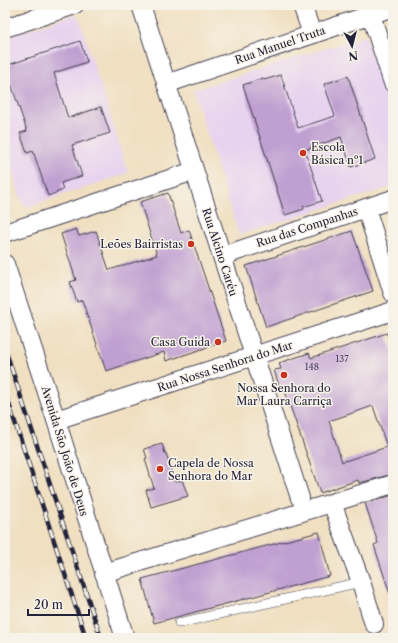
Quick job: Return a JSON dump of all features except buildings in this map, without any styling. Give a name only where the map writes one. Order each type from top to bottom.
[{"type":"street","points":[[5,28],[74,5]]},
{"type":"street","name":"Rua Alcino Caréu","points":[[141,5],[300,498]]},
{"type":"street","points":[[302,5],[312,34]]},
{"type":"street","name":"Rua Manuel Truta","points":[[166,84],[393,7]]},
{"type":"street","points":[[371,15],[393,83]]},
{"type":"street","points":[[5,233],[194,171]]},
{"type":"street","name":"Rua das Companhas","points":[[222,256],[393,199]]},
{"type":"street","points":[[366,208],[393,293]]},
{"type":"street","name":"Avenida São João de Deus","points":[[5,264],[125,638]]},
{"type":"street","name":"Rua Nossa Senhora do Mar","points":[[56,420],[393,311]]},
{"type":"street","points":[[104,573],[393,484]]},
{"type":"street","points":[[332,503],[361,582],[374,624]]},
{"type":"lane","points":[[179,623],[361,582]]},
{"type":"shaded area","points":[[76,15],[79,18],[128,172],[30,206],[24,206],[10,165],[12,159],[5,137],[5,37]]},
{"type":"shaded area","name":"Escola Básica nº1","points":[[366,36],[393,120],[393,186],[239,235],[193,90]]},
{"type":"railway","points":[[5,349],[101,638]]},
{"type":"railway","points":[[5,392],[86,638]]},
{"type":"place","name":"Escola Básica nº1","points":[[303,153]]},
{"type":"place","name":"Leões Bairristas","points":[[191,244]]},
{"type":"place","name":"Casa Guida","points":[[218,342]]},
{"type":"place","name":"Nossa Senhora do Mar Laura Carriça","points":[[284,375]]},
{"type":"place","name":"Capela de Nossa Senhora do Mar","points":[[160,469]]}]
